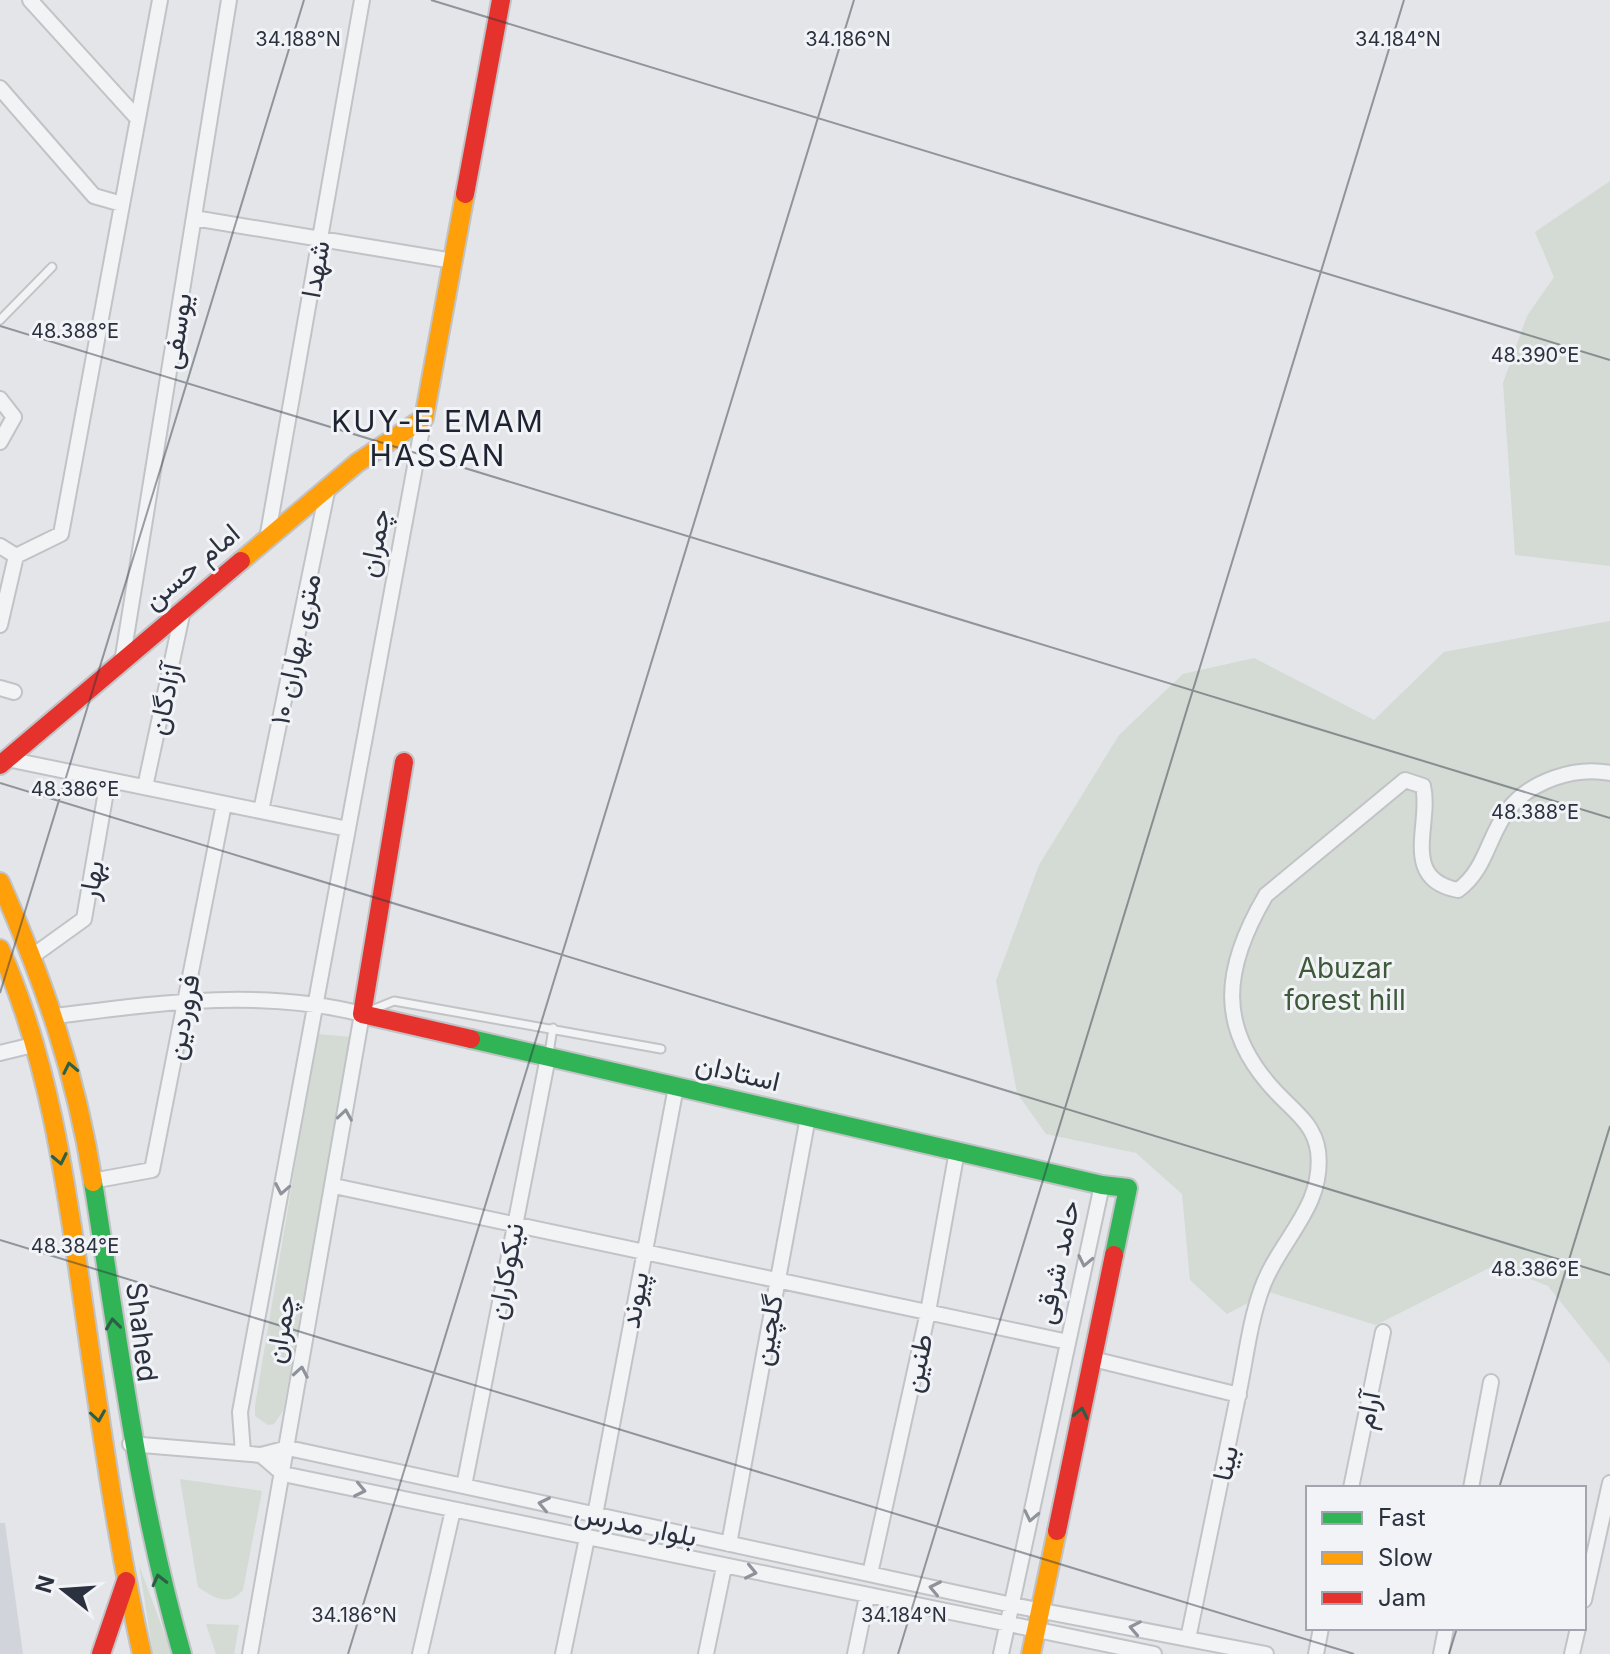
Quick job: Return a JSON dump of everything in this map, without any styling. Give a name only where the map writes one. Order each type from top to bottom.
[{"type":"street","points":[[30,0],[138,119]]},
{"type":"street","points":[[16,556],[61,534],[160,0]]},
{"type":"street","name":"یوسفی","points":[[122,662],[229,0]]},
{"type":"street","name":"شهدا","points":[[267,539],[362,0]]},
{"type":"street","name":"چمران","points":[[243,1453],[240,1412],[501,0]]},
{"type":"street","points":[[0,88],[94,196],[122,204]]},
{"type":"street","points":[[194,218],[453,261]]},
{"type":"street","points":[[0,399],[14,417],[0,442]]},
{"type":"street","name":"امام حسن","points":[[4,762],[357,463],[424,418]]},
{"type":"street","name":"۱۰ متری بهاران","points":[[261,811],[328,487]]},
{"type":"street","points":[[0,546],[16,556]]},
{"type":"street","points":[[0,625],[16,556]]},
{"type":"street","name":"آزادگان","points":[[145,787],[183,610]]},
{"type":"street","points":[[4,762],[145,787],[348,829]]},
{"type":"street","name":"چمران","points":[[250,1654],[334,1186],[404,762]]},
{"type":"street","name":"بینا","points":[[1188,1639],[1262,1288],[1309,1208],[1316,1182],[1318,1151],[1311,1126],[1261,1076],[1244,1047],[1234,1016],[1230,986],[1251,920],[1266,895],[1405,780],[1423,786],[1426,797],[1420,837],[1422,859],[1433,879],[1458,890],[1472,880],[1508,809],[1548,780],[1567,774],[1610,773]]},
{"type":"street","name":"بهار","points":[[34,955],[84,919],[108,780]]},
{"type":"street","name":"فروردین","points":[[92,1181],[152,1170],[224,804]]},
{"type":"street","name":"Shahed","points":[[0,882],[34,955],[56,1016],[92,1181],[130,1444],[164,1603],[182,1654]]},
{"type":"street","name":"Shahed","points":[[0,949],[33,1045],[78,1247],[95,1395],[126,1581],[142,1654]]},
{"type":"street","points":[[56,1016],[185,999],[316,1002],[362,1014]]},
{"type":"street","name":"استادان","points":[[362,1014],[1102,1185]]},
{"type":"street","points":[[0,1053],[33,1045]]},
{"type":"street","name":"نیکوکاران","points":[[464,1486],[548,1057]]},
{"type":"street","name":"پیوند","points":[[595,1515],[642,1252],[676,1087]]},
{"type":"street","name":"گلچین","points":[[729,1544],[808,1117]]},
{"type":"street","name":"طنین","points":[[870,1574],[928,1312],[957,1151]]},
{"type":"street","name":"حامد شرقی","points":[[1001,1654],[1102,1185],[1128,1188],[1031,1654]]},
{"type":"street","points":[[334,1186],[1068,1342]]},
{"type":"street","name":"آرام","points":[[1351,1486],[1383,1332]]},
{"type":"street","points":[[1093,1359],[1239,1395]]},
{"type":"street","points":[[1471,1486],[1491,1382]]},
{"type":"street","points":[[130,1444],[261,1455],[283,1474]]},
{"type":"street","name":"بلوار مدرس","points":[[261,1455],[288,1448],[1012,1605],[1266,1654]]},
{"type":"street","name":"بلوار مدرس","points":[[283,1474],[1154,1654]]},
{"type":"street","points":[[1586,1591],[1610,1483]]},
{"type":"street","points":[[420,1654],[453,1510]]},
{"type":"street","points":[[563,1654],[587,1538]]},
{"type":"street","points":[[706,1654],[724,1567]]},
{"type":"street","points":[[101,1654],[126,1581]]},
{"type":"street","points":[[855,1654],[867,1596]]},
{"type":"street","points":[[1316,1654],[1321,1630]]},
{"type":"street","points":[[1441,1654],[1446,1630]]},
{"type":"street","points":[[1572,1654],[1578,1630]]},
{"type":"lane","points":[[0,320],[52,267]]},
{"type":"lane","points":[[362,1014],[394,1001],[661,1049]]},
{"type":"lane","points":[[548,1057],[553,1028]]},
{"type":"shaded area","points":[[0,1523],[5,1523],[23,1654],[0,1654]]},
{"type":"green space","points":[[1610,181],[1610,566],[1515,555],[1503,383],[1527,316],[1554,277],[1535,232]]},
{"type":"green space","name":"Abuzar forest hill","points":[[1610,621],[1610,1364],[1548,1286],[1495,1265],[1376,1325],[1269,1292],[1227,1314],[1190,1280],[1182,1194],[1136,1153],[1046,1134],[1017,1093],[996,981],[1039,865],[1119,735],[1183,674],[1254,658],[1374,720],[1444,652]]},
{"type":"green space","points":[[317,1034],[351,1037],[283,1411],[274,1424],[268,1425],[255,1416],[255,1406]]},
{"type":"green space","points":[[180,1479],[262,1491],[243,1590],[232,1598],[221,1599],[198,1587]]},
{"type":"green space","points":[[139,1565],[172,1654],[153,1654]]},
{"type":"green space","points":[[206,1624],[239,1625],[234,1654],[216,1654]]},
{"type":"traffic: fast","points":[[471,1039],[1102,1185],[1128,1188],[1114,1255]]},
{"type":"traffic: fast","points":[[93,1182],[141,1478],[182,1654]]},
{"type":"traffic: slow","points":[[241,561],[357,463],[424,418],[465,194]]},
{"type":"traffic: slow","points":[[0,882],[31,955],[57,1029],[77,1103],[93,1182]]},
{"type":"traffic: slow","points":[[0,949],[31,1034],[54,1122],[116,1522],[142,1654]]},
{"type":"traffic: slow","points":[[1031,1654],[1057,1531]]},
{"type":"traffic: jam","points":[[465,194],[501,0]]},
{"type":"traffic: jam","points":[[0,765],[241,561]]},
{"type":"traffic: jam","points":[[404,762],[362,1014],[471,1039]]},
{"type":"traffic: jam","points":[[1057,1531],[1114,1255]]},
{"type":"traffic: jam","points":[[101,1654],[126,1581]]},
{"type":"district","name":"KUY-E EMAM HASSAN","points":[[438,438]]}]
